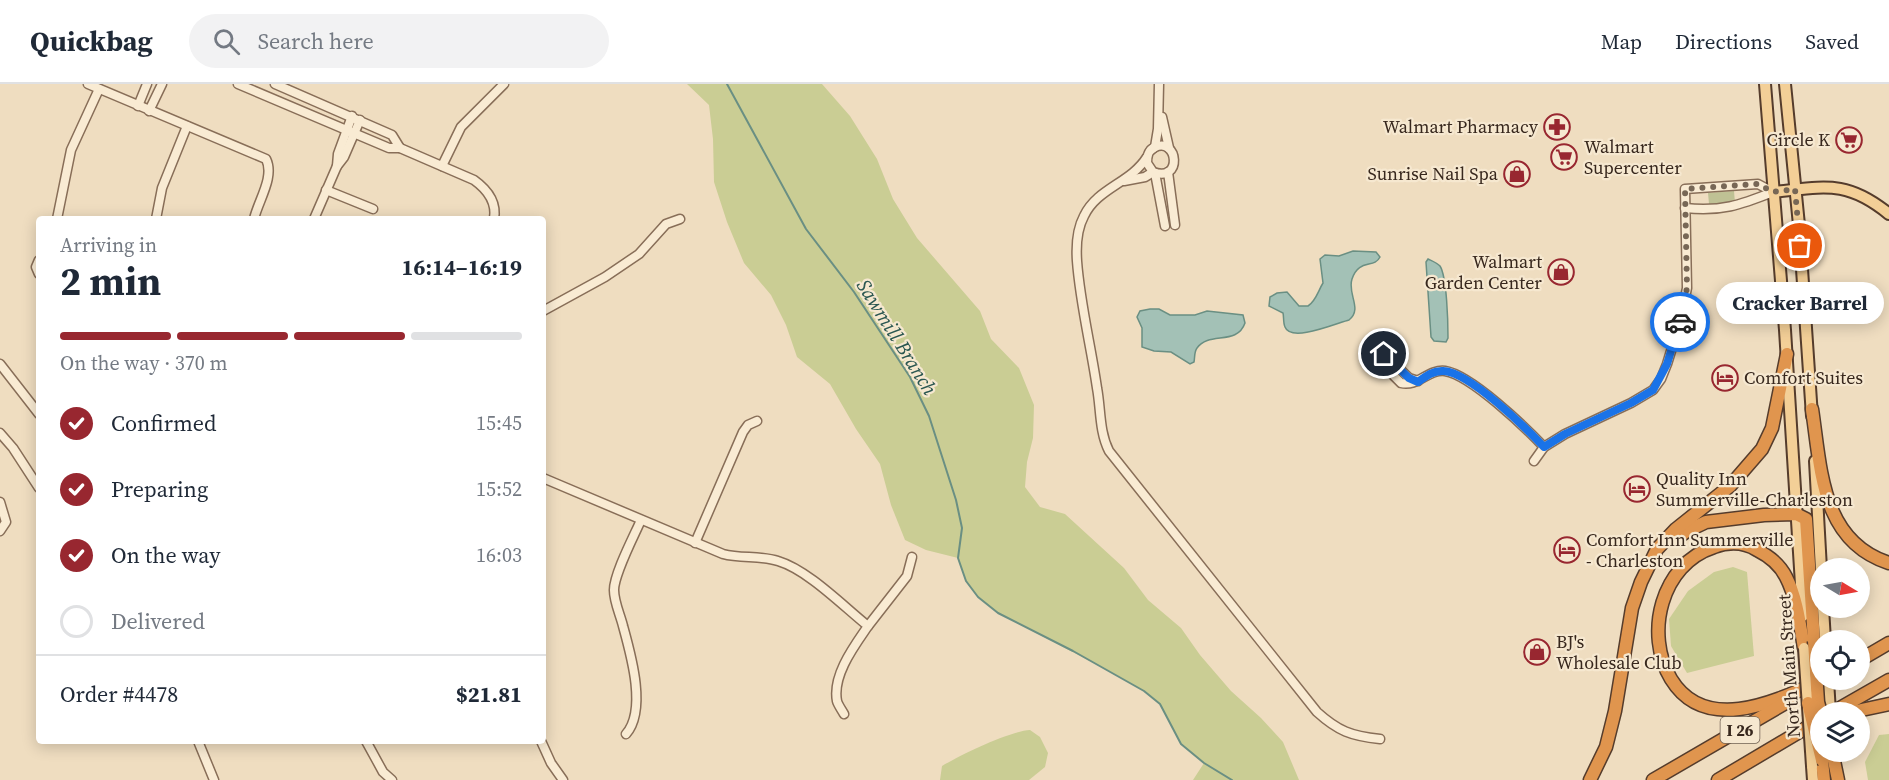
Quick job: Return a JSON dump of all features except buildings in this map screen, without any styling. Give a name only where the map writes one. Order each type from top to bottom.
[{"type":"highway","points":[[1590,780],[1606,747],[1615,711],[1632,608],[1641,582],[1657,549],[1676,529],[1730,486],[1762,449],[1772,429],[1787,354]]},
{"type":"highway","points":[[1812,409],[1822,477],[1841,529],[1873,557],[1889,563]]},
{"type":"highway","points":[[1641,582],[1665,548],[1687,531],[1706,522],[1764,515],[1796,514],[1806,519],[1816,630]]},
{"type":"highway","points":[[1810,630],[1797,610],[1786,577],[1770,556],[1748,545],[1724,543],[1704,550],[1686,562],[1673,579],[1662,603],[1658,626],[1659,650],[1667,672],[1677,688],[1692,700],[1709,708],[1725,710],[1752,708],[1810,687]]},
{"type":"highway","points":[[1870,654],[1889,643]]},
{"type":"highway","points":[[1849,702],[1889,680]]},
{"type":"highway","name":"I 26","points":[[1653,780],[1810,689]]},
{"type":"highway","points":[[1808,703],[1810,709]]},
{"type":"highway","points":[[1870,708],[1889,704]]},
{"type":"highway","name":"I 26","points":[[1718,780],[1810,727]]},
{"type":"highway","points":[[1824,780],[1825,762]]},
{"type":"highway","points":[[1827,762],[1836,780]]},
{"type":"main road","points":[[1765,84],[1787,354],[1796,514]]},
{"type":"main road","points":[[1785,84],[1812,409],[1820,558]]},
{"type":"main road","points":[[1773,192],[1818,187],[1844,188],[1875,203],[1889,214]]},
{"type":"main road","name":"North Main Street","points":[[1808,703],[1810,689]]},
{"type":"main road","points":[[1813,780],[1823,762]]},
{"type":"street","points":[[88,84],[266,159],[270,166],[270,175],[255,216]]},
{"type":"street","points":[[138,106],[147,84]]},
{"type":"street","points":[[150,111],[162,84]]},
{"type":"street","points":[[238,84],[389,148],[400,148],[483,187],[494,204],[494,216]]},
{"type":"street","points":[[275,84],[392,135],[400,148]]},
{"type":"street","points":[[442,166],[461,127],[504,84]]},
{"type":"street","points":[[1159,84],[1155,147],[1140,169],[1103,193],[1084,214],[1079,228],[1077,261],[1098,391],[1103,440],[1109,451],[1317,712],[1343,731],[1356,736],[1380,739]]},
{"type":"street","points":[[58,216],[71,150],[99,89]]},
{"type":"street","points":[[1159,104],[1169,148],[1175,159],[1174,165],[1168,172],[1170,225],[1154,172],[1147,163],[1149,154],[1159,146],[1169,148]]},
{"type":"street","points":[[315,216],[356,118]]},
{"type":"street","points":[[157,216],[162,188],[187,126]]},
{"type":"street","points":[[1117,184],[1145,177],[1154,172],[1168,172]]},
{"type":"street","points":[[1534,461],[1544,447],[1565,434],[1631,403],[1653,390],[1661,379],[1680,322],[1687,288],[1685,189],[1758,184],[1773,192]]},
{"type":"street","points":[[326,190],[373,209]]},
{"type":"street","points":[[1685,208],[1704,210],[1732,208],[1773,192]]},
{"type":"street","points":[[546,309],[605,277],[639,254],[666,224],[680,219]]},
{"type":"street","points":[[1381,356],[1401,383],[1418,382],[1436,372],[1445,371],[1457,375],[1507,412],[1544,447]]},
{"type":"street","points":[[0,364],[36,410]]},
{"type":"street","points":[[695,543],[743,432],[748,425],[757,421]]},
{"type":"street","points":[[0,433],[13,448],[36,483]]},
{"type":"street","points":[[546,479],[731,557],[765,558],[788,565],[868,626]]},
{"type":"street","points":[[0,502],[6,522],[0,531]]},
{"type":"street","points":[[626,734],[635,720],[636,695],[627,639],[614,589],[616,578],[641,520]]},
{"type":"street","points":[[844,714],[837,701],[840,675],[848,655],[907,576],[912,557]]},
{"type":"street","points":[[199,744],[214,780]]},
{"type":"street","points":[[368,744],[383,772],[392,780]]},
{"type":"street","points":[[542,744],[551,763],[563,780]]},
{"type":"green space","points":[[687,84],[822,84],[850,116],[877,159],[893,199],[917,238],[980,311],[991,339],[1019,368],[1034,405],[1033,438],[1027,462],[1025,487],[1040,507],[1065,514],[1124,568],[1148,600],[1181,628],[1200,655],[1231,691],[1283,742],[1299,780],[1193,780],[1204,763],[1181,744],[1160,704],[1144,691],[1113,673],[998,613],[978,597],[966,581],[958,558],[926,550],[905,540],[891,505],[880,464],[856,429],[830,384],[797,357],[786,325],[771,295],[744,263],[714,182],[709,105]]},
{"type":"green space","points":[[1734,191],[1735,203],[1709,204],[1708,193]]},
{"type":"green space","points":[[1733,567],[1747,572],[1754,656],[1687,673],[1671,646],[1669,619],[1688,591],[1714,572]]},
{"type":"green space","points":[[1030,730],[1040,737],[1048,753],[1045,767],[1029,780],[940,780],[942,766],[950,761],[998,739]]},
{"type":"green space","points":[[1889,734],[1889,780],[1868,780],[1865,762],[1870,762],[1870,752],[1879,735]]},
{"type":"water","points":[[1353,251],[1376,252],[1380,257],[1374,263],[1358,268],[1352,279],[1351,290],[1355,306],[1353,316],[1349,320],[1315,331],[1296,333],[1289,331],[1284,325],[1283,313],[1269,306],[1270,297],[1277,293],[1287,292],[1299,306],[1308,306],[1315,299],[1323,283],[1320,259],[1325,255],[1339,256]]},
{"type":"water","points":[[1428,259],[1440,266],[1444,280],[1448,322],[1446,342],[1434,341],[1431,337],[1426,262]]},
{"type":"water","points":[[1159,309],[1170,315],[1195,315],[1207,311],[1243,315],[1245,323],[1236,334],[1202,343],[1196,350],[1194,362],[1190,364],[1171,352],[1154,351],[1142,347],[1142,328],[1137,317],[1140,311]]},
{"type":"waterway","name":"Sawmill Branch","points":[[727,84],[806,229],[854,292],[910,377],[929,416],[956,500],[962,528],[958,558],[966,581],[978,597],[998,613],[1073,651],[1144,691],[1160,704],[1181,744],[1204,763],[1232,780]]},
{"type":"way so far","points":[[1680,322],[1687,288],[1685,189],[1758,184],[1773,192],[1795,189],[1800,246]]},
{"type":"place","name":"Walmart Pharmacy","points":[[1557,127]]},
{"type":"place","name":"Circle K","points":[[1849,140]]},
{"type":"place","name":"Walmart Supercenter","points":[[1564,157]]},
{"type":"place","name":"Sunrise Nail Spa","points":[[1517,174]]},
{"type":"place","name":"Cracker Barrel","points":[[1800,246]]},
{"type":"place","name":"Walmart Garden Center","points":[[1561,272]]},
{"type":"place","name":"Comfort Suites","points":[[1725,378]]},
{"type":"place","name":"Quality Inn Summerville-Charleston","points":[[1637,489]]},
{"type":"place","name":"Comfort Inn Summerville - Charleston","points":[[1567,550]]},
{"type":"place","name":"BJ's Wholesale Club","points":[[1537,652]]},
{"type":"route","points":[[1384,354],[1409,378],[1418,382],[1436,372],[1445,371],[1457,375],[1499,405],[1544,447],[1653,390],[1661,379],[1667,364],[1680,322]]}]
